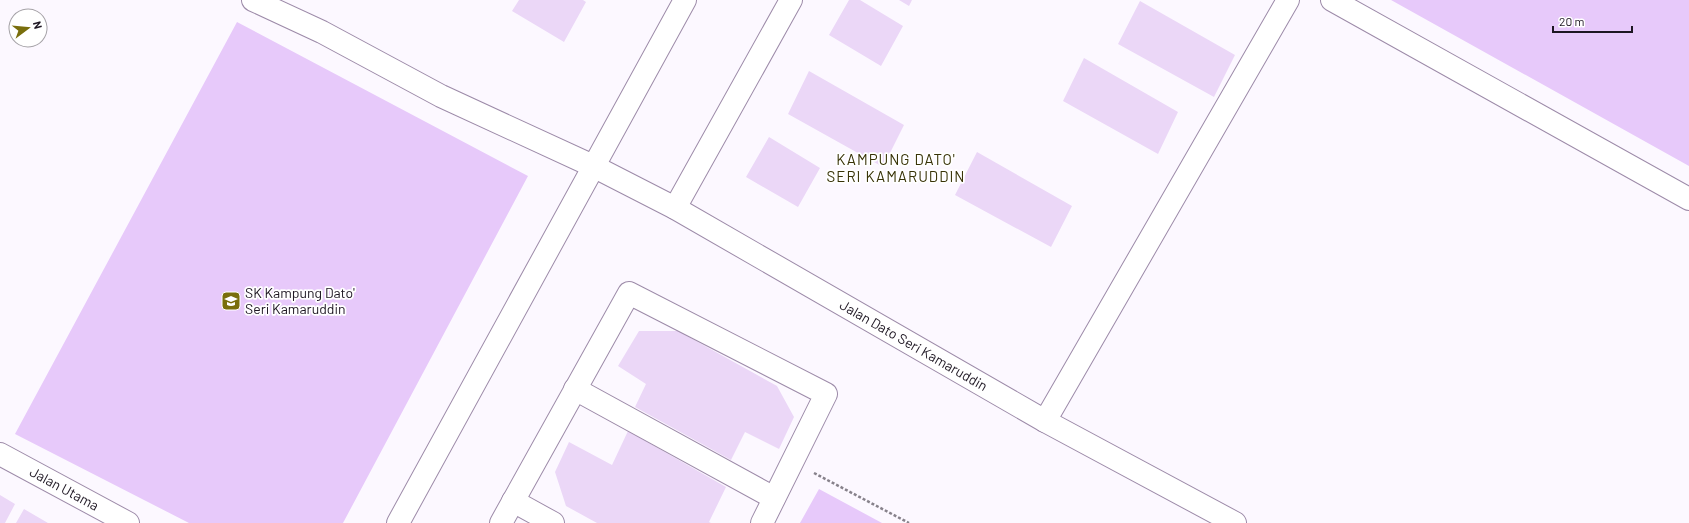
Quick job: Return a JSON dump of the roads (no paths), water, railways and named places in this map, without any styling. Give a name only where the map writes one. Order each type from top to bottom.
[{"type":"street","name":"Jalan Dato Seri Kamaruddin","points":[[253,0],[322,32],[441,96],[593,166],[675,208],[1045,421],[1234,523]]},
{"type":"street","points":[[398,523],[684,0]]},
{"type":"street","points":[[675,208],[791,0]]},
{"type":"street","points":[[1045,421],[1288,0]]},
{"type":"street","points":[[1332,0],[1689,199]]},
{"type":"street","points":[[500,523],[630,293],[826,394],[762,523]]},
{"type":"street","points":[[576,389],[774,498]]},
{"type":"street","name":"Jalan Utama","points":[[0,454],[128,523]]},
{"type":"street","points":[[512,501],[553,523]]},
{"type":"place","name":"SK Kampung Dato' Seri Kamaruddin","points":[[231,301]]},
{"type":"district","name":"KAMPUNG DATO' SERI KAMARUDDIN","points":[[896,168]]}]
